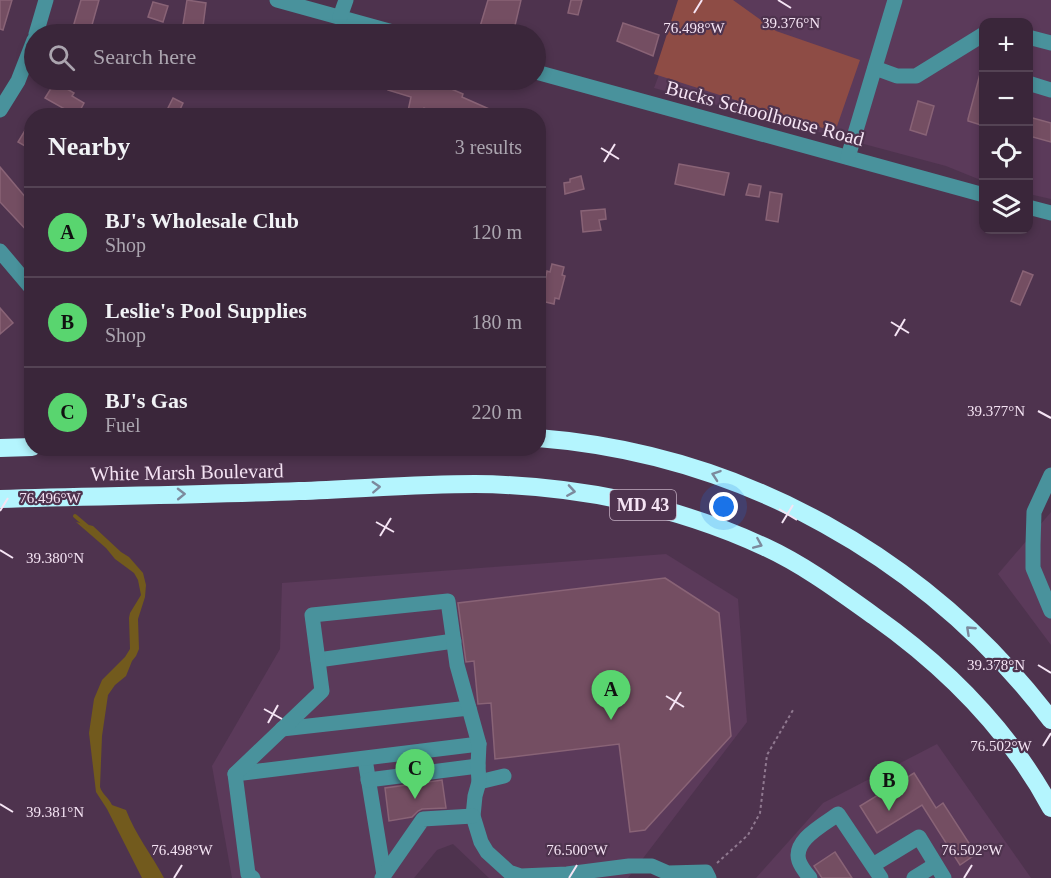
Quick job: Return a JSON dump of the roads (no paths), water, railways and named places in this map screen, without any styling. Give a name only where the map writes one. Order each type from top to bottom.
[{"type":"highway","name":"MD 43","points":[[546,439],[617,448],[695,468],[780,501],[827,525],[887,561],[936,599],[998,657],[1051,720]]},
{"type":"highway","points":[[0,448],[24,447]]},
{"type":"highway","name":"White Marsh Boulevard","points":[[0,499],[477,484],[563,490],[672,511],[766,547],[822,579],[928,657],[986,715],[1022,761],[1051,808]]},
{"type":"street","points":[[39,24],[46,0]]},
{"type":"street","points":[[277,0],[365,24]]},
{"type":"street","points":[[340,17],[346,0]]},
{"type":"street","points":[[849,157],[895,0]]},
{"type":"street","points":[[875,68],[897,75],[916,76],[979,37]]},
{"type":"street","points":[[1033,38],[1051,43]]},
{"type":"street","points":[[0,110],[18,81],[24,66]]},
{"type":"street","name":"Bucks Schoolhouse Road","points":[[546,75],[979,194]]},
{"type":"street","points":[[1033,84],[1051,90]]},
{"type":"street","points":[[1033,208],[1051,213]]},
{"type":"street","points":[[0,251],[24,280]]},
{"type":"street","points":[[1051,475],[1034,512],[1033,568],[1051,611]]},
{"type":"street","points":[[235,774],[322,691],[312,615],[448,601],[457,665],[479,744],[473,816],[481,842],[487,852],[509,872],[521,876],[567,874],[629,866],[652,866],[668,873],[707,875]]},
{"type":"street","points":[[318,660],[454,641]]},
{"type":"street","points":[[282,729],[469,708]]},
{"type":"street","points":[[235,774],[479,744]]},
{"type":"street","points":[[365,759],[383,877]]},
{"type":"street","points":[[235,774],[248,874],[253,878]]},
{"type":"street","points":[[368,780],[478,774],[504,776]]},
{"type":"street","points":[[810,878],[799,860],[799,852],[808,836],[838,814],[877,871],[919,837],[944,878]]},
{"type":"street","points":[[383,877],[423,819],[473,816]]},
{"type":"street","points":[[914,878],[935,865]]},
{"type":"waterway","points":[[75,516],[88,527]]},
{"type":"place","name":"BJ's Wholesale Club","points":[[611,720]]},
{"type":"place","name":"BJ's Gas","points":[[415,799]]},
{"type":"place","name":"Leslie's Pool Supplies","points":[[889,811]]}]
